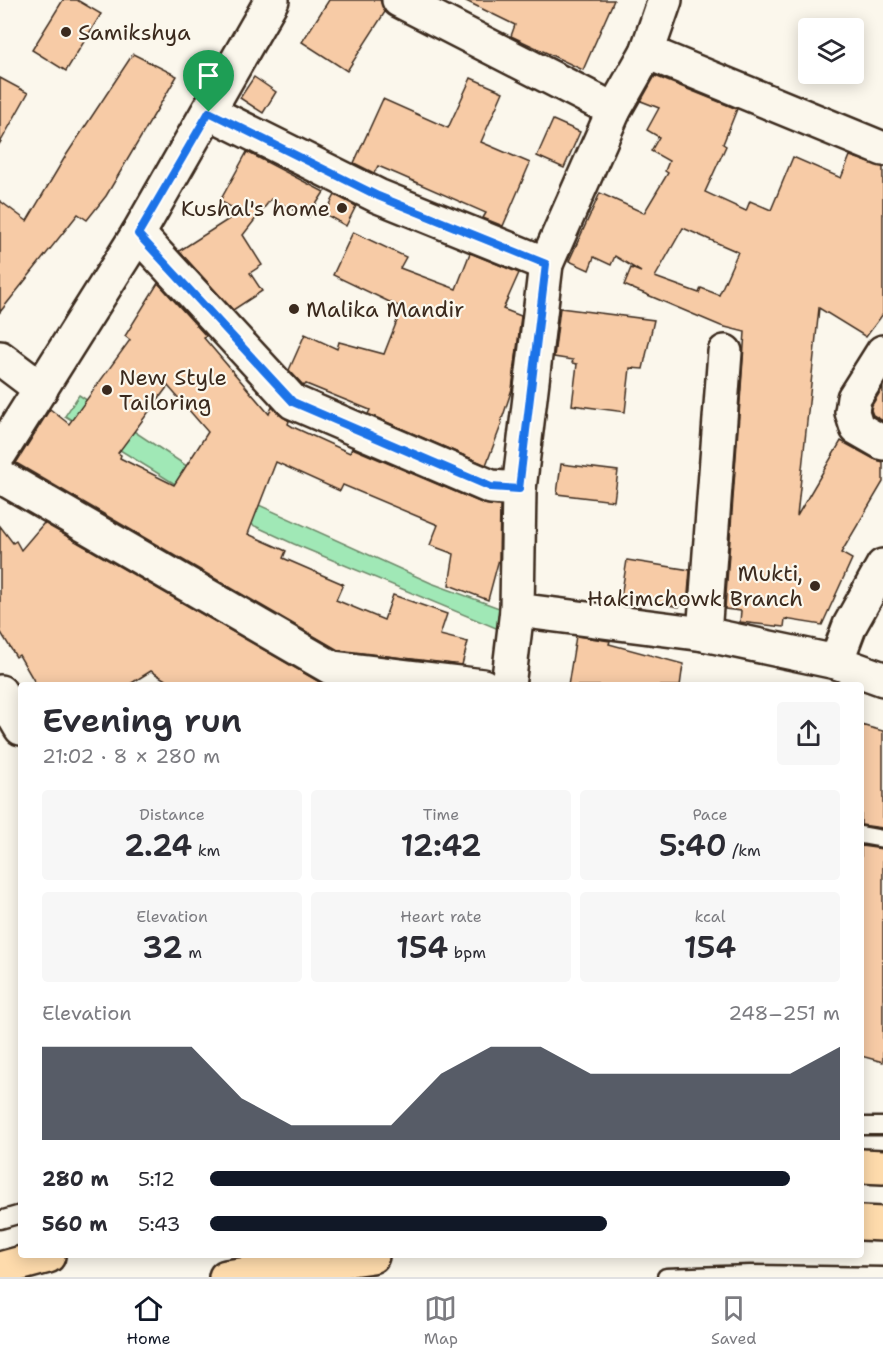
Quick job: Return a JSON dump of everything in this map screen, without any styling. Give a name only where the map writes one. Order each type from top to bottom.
[{"type":"highway","points":[[864,1166],[883,1167]]},
{"type":"highway","points":[[864,1223],[883,1224]]},
{"type":"highway","points":[[0,1269],[41,1258]]},
{"type":"highway","points":[[226,1277],[361,1258]]},
{"type":"street","points":[[0,453],[138,234],[272,0]]},
{"type":"street","points":[[399,0],[442,10],[614,110]]},
{"type":"street","points":[[508,682],[517,610],[519,489],[546,264],[614,110],[647,52],[665,0]]},
{"type":"street","points":[[647,52],[883,149]]},
{"type":"street","points":[[209,112],[378,196],[546,264]]},
{"type":"street","points":[[138,234],[293,402],[491,487],[519,489]]},
{"type":"street","points":[[704,634],[725,352]]},
{"type":"street","points":[[883,352],[854,398],[852,412],[857,428],[883,443]]},
{"type":"street","points":[[0,358],[40,389]]},
{"type":"street","points":[[0,476],[332,668],[449,682]]},
{"type":"street","points":[[836,662],[850,625],[883,566]]},
{"type":"street","points":[[517,610],[704,634],[836,662],[883,679]]},
{"type":"street","points":[[0,692],[18,723]]},
{"type":"lane","points":[[864,836],[883,839]]},
{"type":"lane","points":[[864,1126],[883,1126]]},
{"type":"lane","points":[[0,1220],[18,1215]]},
{"type":"lane","points":[[666,1277],[750,1274],[883,1276]]},
{"type":"green space","points":[[79,395],[217,486],[431,583],[510,612],[508,633],[294,544],[209,505],[65,416]]},
{"type":"building","name":"Samikshya","points":[[63,0],[77,0],[101,14],[66,71],[32,50]]},
{"type":"building","points":[[329,0],[380,0],[385,12],[347,71],[302,42]]},
{"type":"building","points":[[464,0],[614,0],[583,70],[511,36],[515,25]]},
{"type":"building","points":[[133,54],[177,76],[106,196],[87,220],[78,214],[0,312],[0,201],[27,221],[65,157]]},
{"type":"building","points":[[655,76],[737,109],[723,144],[726,146],[705,192],[746,211],[750,201],[771,210],[793,157],[841,178],[850,156],[883,167],[883,314],[866,337],[819,308],[797,516],[841,441],[883,462],[883,482],[841,553],[852,559],[822,625],[785,619],[784,627],[740,622],[741,611],[725,609],[745,332],[721,326],[624,285],[631,268],[641,272],[615,256],[611,265],[594,257],[589,270],[569,261],[600,193],[644,213],[668,173],[665,171],[669,161],[651,151],[659,137],[647,130],[659,108],[641,101]],"holes":[[[683,228],[738,252],[719,295],[701,288],[699,293],[655,277]]]},
{"type":"building","points":[[254,77],[276,92],[263,113],[240,98]]},
{"type":"building","points":[[0,78],[28,93],[0,143]]},
{"type":"building","points":[[471,78],[503,92],[481,142],[530,163],[503,226],[483,218],[486,213],[397,174],[378,166],[374,173],[354,163],[383,99],[448,128]]},
{"type":"building","points":[[553,120],[580,132],[564,168],[537,156]]},
{"type":"building","points":[[247,152],[324,192],[308,217],[271,199],[243,235],[262,265],[250,273],[262,291],[233,310],[179,251],[240,212],[220,201]]},
{"type":"building","name":"Kushal's home","points":[[335,195],[356,206],[346,226],[325,214]]},
{"type":"building","points":[[353,232],[406,257],[400,268],[456,289],[470,253],[519,273],[503,309],[521,316],[512,389],[486,465],[368,414],[370,410],[306,384],[304,386],[289,370],[305,334],[337,349],[339,342],[384,354],[402,308],[333,275]]},
{"type":"building","points":[[158,283],[206,336],[204,338],[269,414],[272,407],[293,427],[350,453],[352,448],[484,504],[500,506],[499,559],[488,600],[449,585],[454,554],[430,545],[438,525],[343,485],[340,491],[276,462],[248,534],[286,551],[283,558],[343,584],[336,600],[384,620],[393,595],[447,614],[440,635],[468,642],[462,665],[338,650],[16,463],[50,409],[69,424],[130,340],[125,336]],"holes":[[[168,386],[208,432],[174,485],[120,458],[121,455],[118,453]]]},
{"type":"building","points":[[560,308],[654,320],[643,369],[630,368],[625,412],[572,405],[577,364],[572,363],[573,360],[554,357]]},
{"type":"building","points":[[883,387],[883,421],[873,415],[871,410]]},
{"type":"building","points":[[561,464],[618,471],[614,501],[557,494]]},
{"type":"building","points":[[44,523],[319,682],[169,682],[151,671],[133,682],[35,682],[19,655],[16,657],[0,631],[0,526],[13,543],[16,541],[21,550]]},
{"type":"building","points":[[627,560],[690,570],[687,606],[680,605],[679,607],[621,597]]},
{"type":"building","points":[[576,636],[610,641],[609,644],[683,664],[681,682],[569,682]]},
{"type":"building","points":[[864,726],[883,731],[883,828],[864,825]]},
{"type":"building","points":[[864,846],[883,849],[883,1062],[864,1057]]},
{"type":"place","name":"Samikshya","points":[[66,32]]},
{"type":"place","name":"Kushal's home","points":[[342,208]]},
{"type":"place","name":"Malika Mandir","points":[[294,309]]},
{"type":"place","name":"New Style Tailoring","points":[[107,390]]},
{"type":"place","name":"Mukti, Hakimchowk Branch","points":[[815,586]]},
{"type":"route","points":[[209,112],[378,196],[546,264],[519,489],[491,487],[293,402],[138,234],[209,112]]}]
